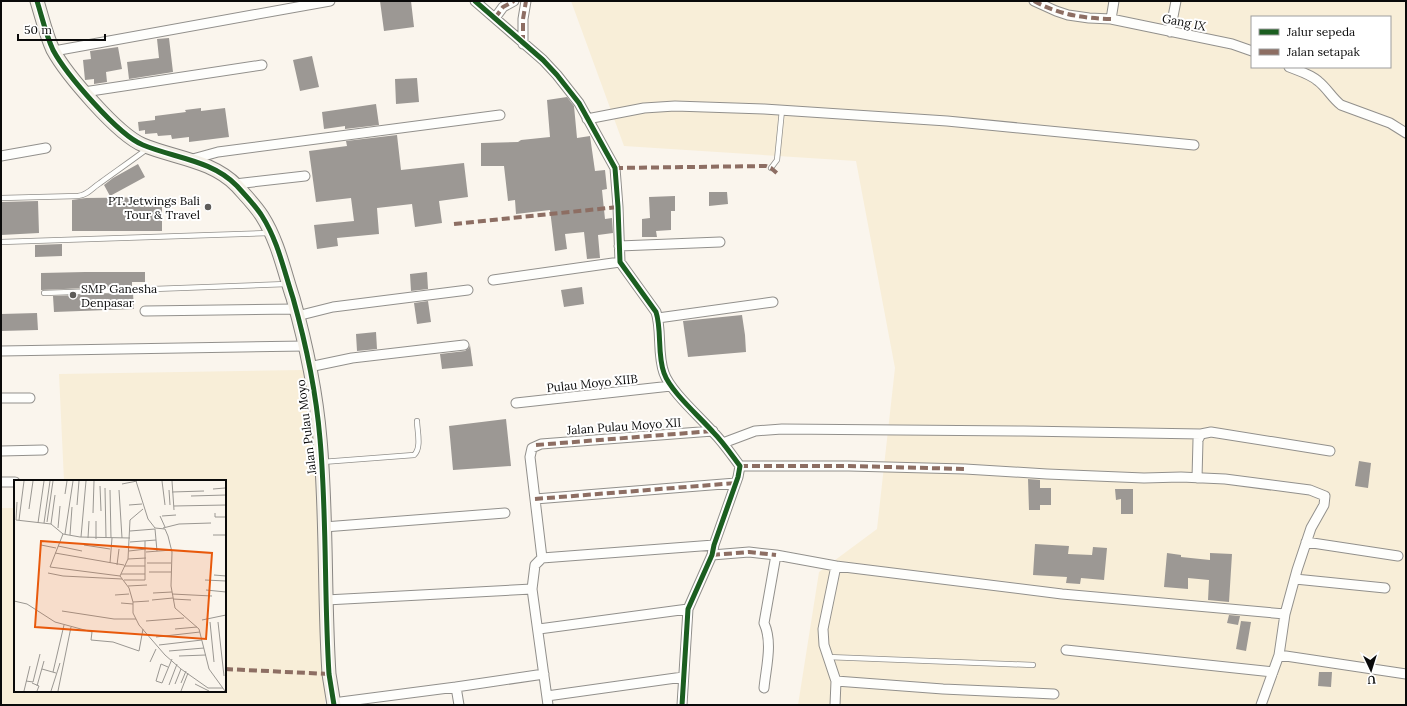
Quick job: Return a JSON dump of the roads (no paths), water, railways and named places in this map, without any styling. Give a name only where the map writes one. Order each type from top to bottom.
[{"type":"street","name":"Jalan Pulau Moyo","points":[[36,1],[47,36],[54,52],[84,92],[120,130],[130,139],[213,169],[235,184],[262,215],[271,232],[306,346],[316,408],[322,462],[329,674],[333,704]]},
{"type":"street","points":[[54,52],[330,1]]},
{"type":"street","points":[[476,1],[499,13],[523,44],[557,75],[579,103],[615,168],[620,262],[656,312],[663,318],[773,302]]},
{"type":"street","points":[[499,13],[514,1]]},
{"type":"street","points":[[523,44],[523,19],[526,1]]},
{"type":"street","name":"Gang IX","points":[[1034,1],[1056,12],[1068,15],[1089,18],[1111,17],[1170,32],[1232,44],[1251,51]]},
{"type":"street","points":[[1111,17],[1114,1]]},
{"type":"street","points":[[1170,32],[1176,1]]},
{"type":"street","points":[[84,92],[262,65]]},
{"type":"street","points":[[1291,68],[1311,76],[1319,82],[1341,105],[1390,123],[1406,133]]},
{"type":"street","points":[[587,119],[644,108],[675,106],[782,110],[947,121],[1194,145]]},
{"type":"street","points":[[189,160],[218,152],[500,115]]},
{"type":"street","points":[[1,156],[46,148]]},
{"type":"street","points":[[235,184],[305,176]]},
{"type":"street","points":[[619,246],[720,242]]},
{"type":"street","points":[[493,280],[620,262]]},
{"type":"street","points":[[145,311],[296,312],[333,306],[468,290]]},
{"type":"street","points":[[663,318],[659,349],[664,373],[671,386],[713,431],[740,466],[740,472],[714,545]]},
{"type":"street","points":[[309,367],[352,358],[464,345]]},
{"type":"street","points":[[1,351],[306,346]]},
{"type":"street","name":"Pulau Moyo XIIB","points":[[516,403],[671,386]]},
{"type":"street","points":[[1,398],[30,398]]},
{"type":"street","points":[[723,443],[755,431],[782,429],[1201,434],[1211,432],[1330,451]]},
{"type":"street","name":"Jalan Pulau Moyo XII","points":[[535,499],[530,457],[532,448],[536,445],[713,431]]},
{"type":"street","points":[[1197,478],[1198,440],[1201,434]]},
{"type":"street","points":[[1,451],[43,450]]},
{"type":"street","points":[[740,466],[849,466],[965,469],[1144,478],[1225,479],[1310,490],[1322,494],[1325,496],[1325,502],[1311,528],[1306,542],[1285,614],[1279,655],[1261,705]]},
{"type":"street","points":[[1,482],[14,482]]},
{"type":"street","points":[[542,558],[535,499],[736,483]]},
{"type":"street","points":[[324,527],[505,513]]},
{"type":"street","points":[[1306,542],[1398,556]]},
{"type":"street","points":[[714,545],[720,554]]},
{"type":"street","points":[[683,677],[548,700],[539,629],[532,589],[536,565],[542,558],[714,545]]},
{"type":"street","points":[[720,554],[749,552],[776,555],[836,566],[1062,594],[1285,614]]},
{"type":"street","points":[[682,705],[688,609],[720,554]]},
{"type":"street","points":[[764,688],[769,643],[768,632],[764,623],[776,555]]},
{"type":"street","points":[[835,705],[836,681],[824,645],[822,629],[836,566]]},
{"type":"street","points":[[1295,578],[1385,588]]},
{"type":"street","points":[[326,600],[532,589]]},
{"type":"street","points":[[539,629],[688,609]]},
{"type":"street","points":[[1066,650],[1273,672]]},
{"type":"street","points":[[1279,655],[1406,674]]},
{"type":"street","points":[[333,704],[544,674]]},
{"type":"street","points":[[836,681],[943,689],[1054,694]]},
{"type":"street","points":[[456,687],[459,705]]},
{"type":"lane","points":[[771,168],[777,160],[782,110]]},
{"type":"lane","points":[[1,198],[85,195],[99,183],[116,173],[150,147]]},
{"type":"lane","points":[[1,242],[271,232]]},
{"type":"lane","points":[[44,293],[288,284]]},
{"type":"lane","points":[[322,462],[414,455],[416,454],[418,448],[417,421]]},
{"type":"lane","points":[[828,657],[1033,665]]},
{"type":"place","name":"PT. Jetwings Bali Tour & Travel","points":[[208,207]]},
{"type":"place","name":"SMP Ganesha Denpasar","points":[[73,295]]}]
